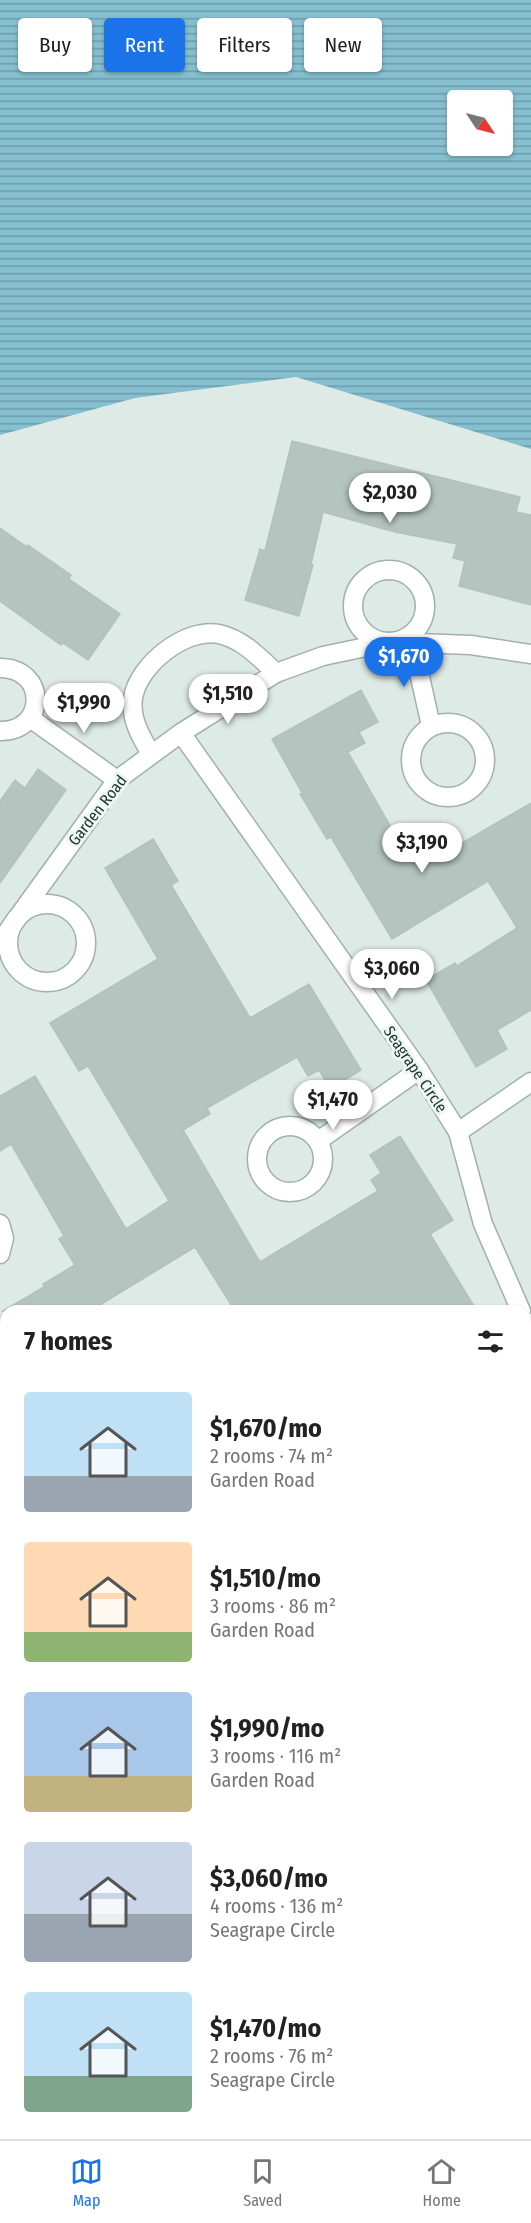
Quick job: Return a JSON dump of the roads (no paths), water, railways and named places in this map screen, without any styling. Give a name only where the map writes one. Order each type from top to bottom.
[{"type":"street","points":[[389,570],[402,572],[412,579],[420,588],[425,600],[425,612],[421,624],[403,640],[390,642],[379,641],[360,629],[353,607],[354,596],[360,585],[368,577],[389,570]]},
{"type":"street","points":[[151,754],[135,722],[133,696],[149,668],[162,653],[177,642],[202,633],[218,634],[238,640],[276,673]]},
{"type":"street","name":"Garden Road","points":[[0,942],[117,780],[181,733],[276,673],[323,656],[390,642],[471,645],[531,654]]},
{"type":"street","points":[[412,642],[431,726]]},
{"type":"street","points":[[0,668],[11,668],[23,673],[32,682],[36,694],[36,707],[30,718],[21,727],[0,731]]},
{"type":"street","points":[[30,718],[117,780]]},
{"type":"street","points":[[456,723],[468,728],[481,743],[485,762],[482,775],[475,786],[465,794],[452,798],[427,792],[418,783],[412,771],[413,745],[431,726],[456,723]]},
{"type":"street","name":"Seagrape Circle","points":[[181,733],[419,1070],[458,1132],[483,1224],[518,1305]]},
{"type":"street","points":[[41,904],[53,904],[65,907],[75,915],[86,937],[86,949],[82,961],[73,972],[62,979],[49,982],[36,981],[23,974],[14,964],[9,952],[8,939],[19,915],[41,904]]},
{"type":"street","points":[[318,1141],[419,1070]]},
{"type":"street","points":[[458,1132],[531,1082]]},
{"type":"street","points":[[0,1224],[4,1238],[0,1254]]},
{"type":"water","points":[[0,0],[531,0],[531,449],[296,377],[135,398],[0,435]]}]
